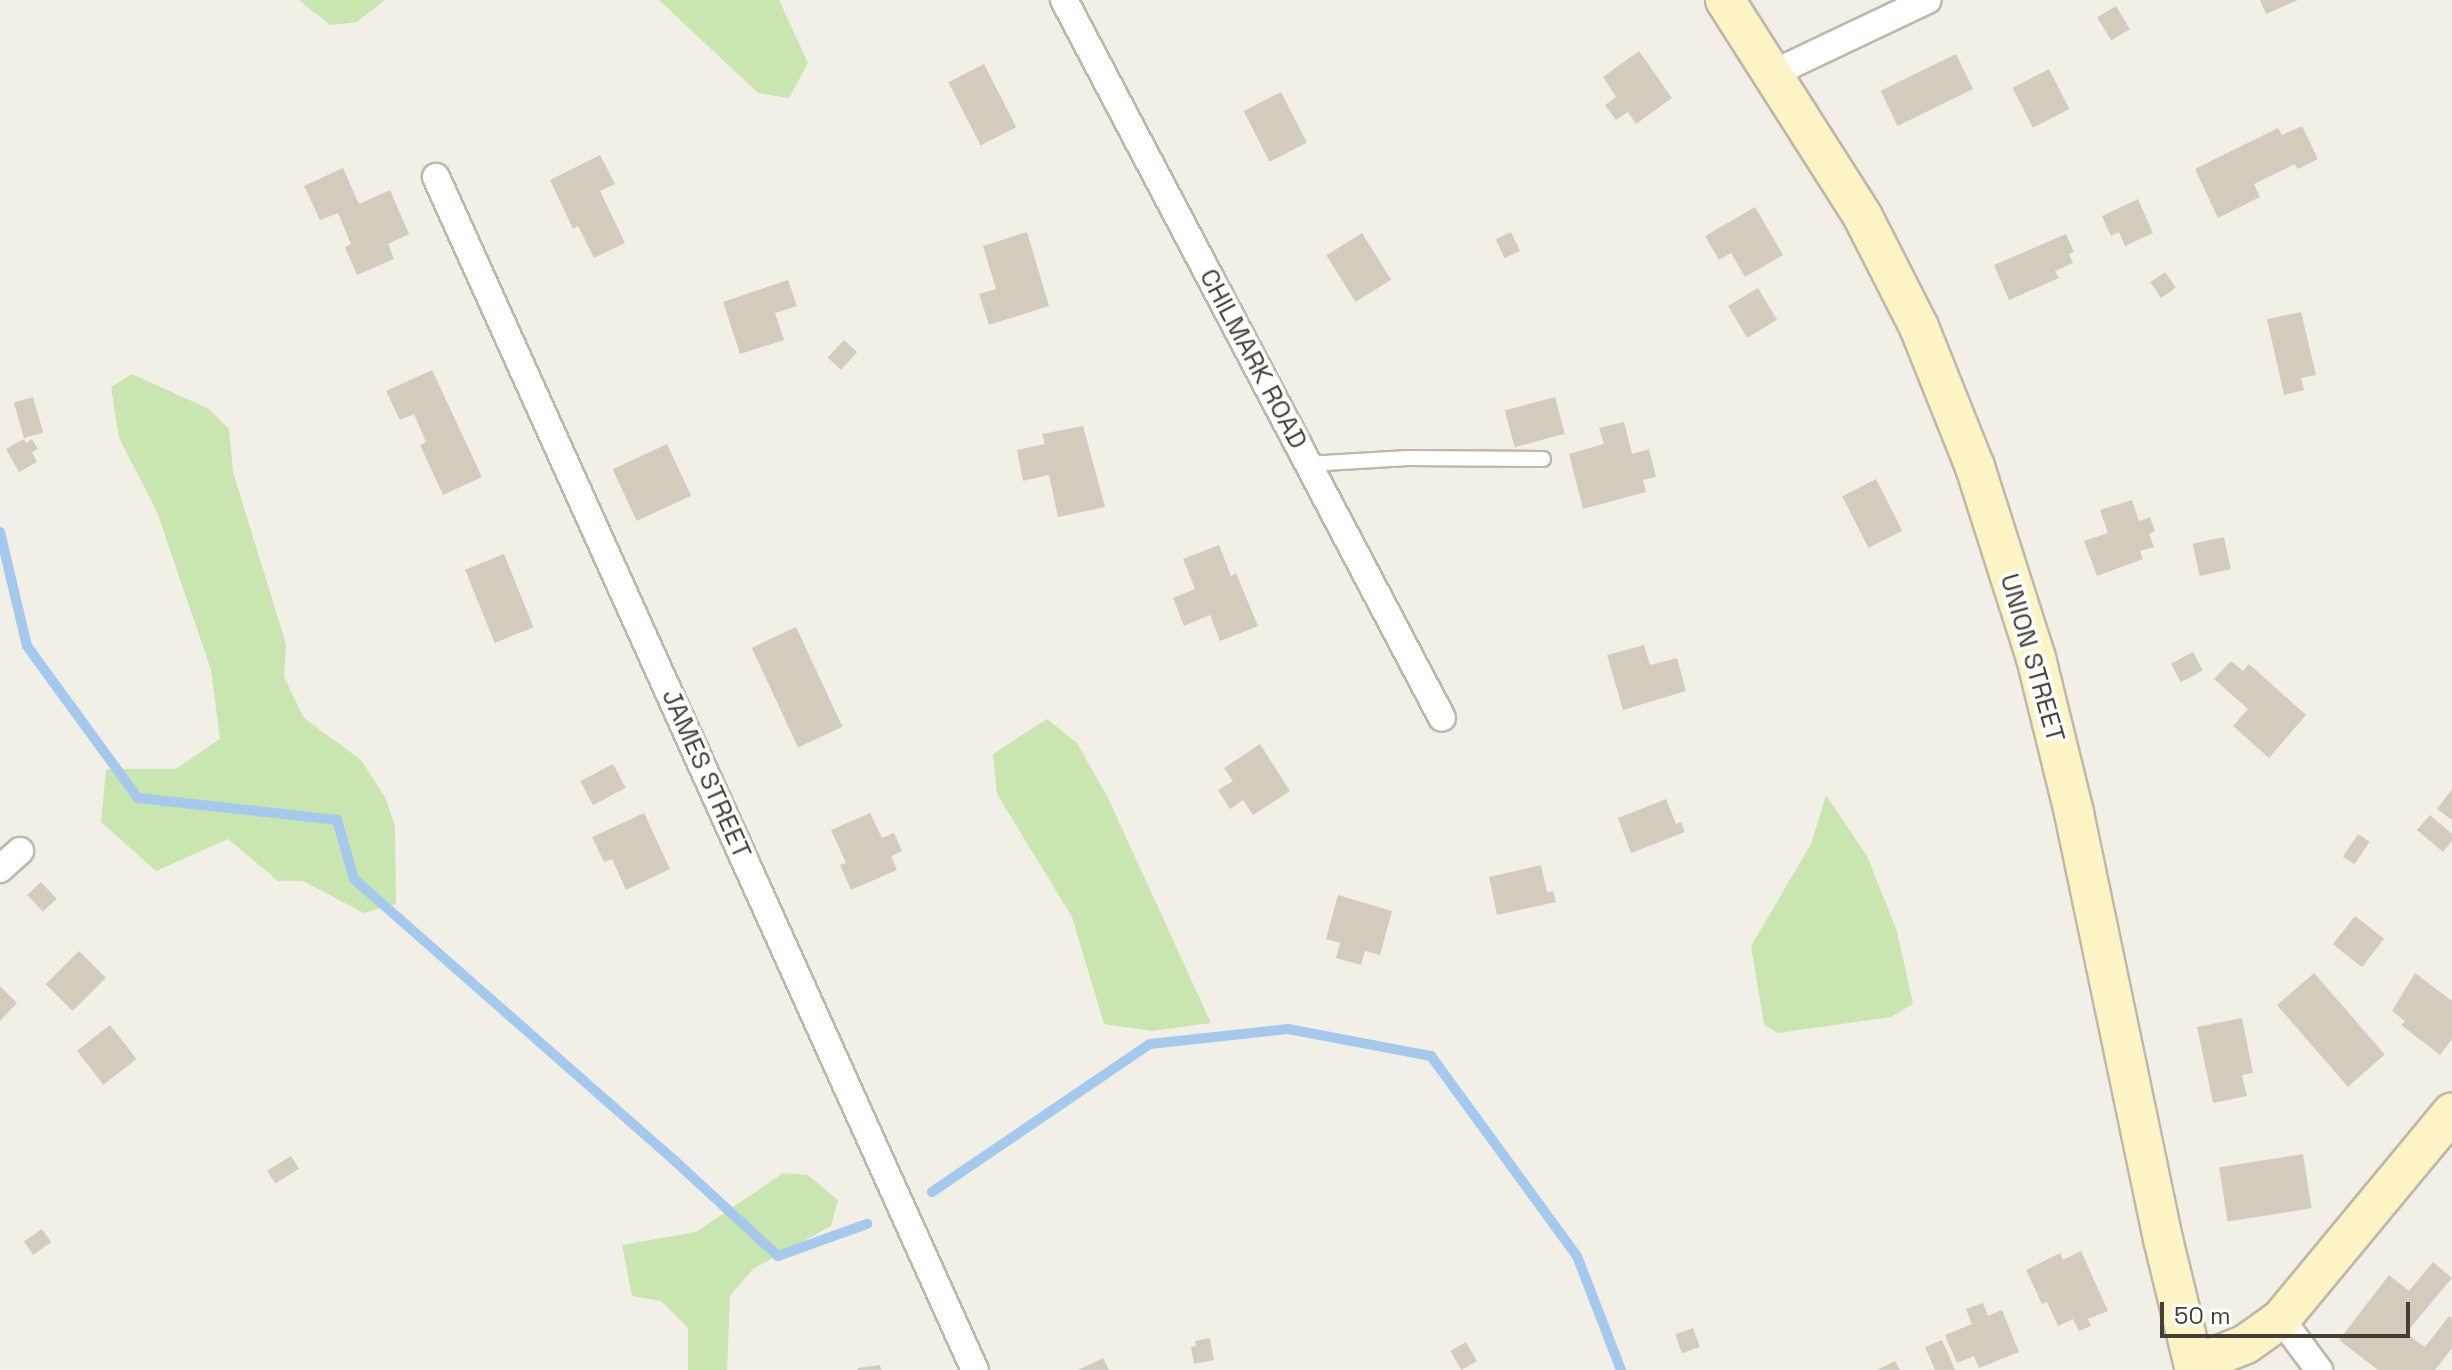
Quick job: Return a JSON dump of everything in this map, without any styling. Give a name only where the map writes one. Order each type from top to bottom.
[{"type":"main road","name":"UNION STREET","points":[[1725,0],[1774,73],[1870,231],[1925,341],[1975,467],[2036,658],[2071,799],[2190,1368]]},
{"type":"main road","points":[[2190,1368],[2246,1344],[2281,1319],[2452,1112]]},
{"type":"street","name":"CHILMARK ROAD","points":[[1064,0],[1442,718]]},
{"type":"street","points":[[1774,73],[1928,0]]},
{"type":"street","name":"JAMES STREET","points":[[436,177],[975,1370]]},
{"type":"street","points":[[0,869],[20,851]]},
{"type":"street","points":[[2281,1319],[2319,1370]]},
{"type":"lane","points":[[1308,464],[1408,458],[1543,459]]},
{"type":"green space","points":[[299,0],[385,0],[357,22],[330,25]]},
{"type":"green space","points":[[659,0],[779,0],[808,63],[789,98],[758,93]]},
{"type":"green space","points":[[132,374],[209,409],[229,429],[233,472],[286,644],[284,677],[304,718],[361,760],[385,797],[395,826],[396,904],[364,913],[303,881],[278,881],[228,839],[156,871],[101,822],[106,769],[176,769],[220,739],[211,670],[157,512],[119,438],[111,387]]},
{"type":"green space","points":[[1047,719],[1077,743],[1108,798],[1211,1023],[1152,1031],[1104,1024],[1072,917],[997,794],[993,754]]},
{"type":"green space","points":[[1826,795],[1867,856],[1897,931],[1913,1004],[1891,1017],[1778,1033],[1764,1025],[1751,946],[1811,844]]},
{"type":"green space","points":[[783,1173],[808,1175],[838,1200],[831,1226],[753,1269],[730,1296],[727,1370],[688,1370],[688,1328],[661,1301],[632,1296],[622,1245],[696,1232]]},
{"type":"building","points":[[2260,0],[2298,0],[2266,14]]},
{"type":"building","points":[[2116,6],[2130,29],[2111,40],[2097,17]]},
{"type":"building","points":[[1639,51],[1672,98],[1636,124],[1628,112],[1616,120],[1605,105],[1616,97],[1603,77]]},
{"type":"building","points":[[1956,54],[1973,89],[1898,126],[1881,91]]},
{"type":"building","points":[[984,64],[1016,127],[981,145],[948,82]]},
{"type":"building","points":[[2049,69],[2069,109],[2033,128],[2012,88]]},
{"type":"building","points":[[1281,92],[1307,143],[1269,162],[1244,111]]},
{"type":"building","points":[[2302,126],[2318,159],[2298,169],[2295,164],[2254,184],[2260,197],[2218,218],[2195,169],[2278,128],[2282,135]]},
{"type":"building","points":[[600,155],[615,184],[600,191],[625,243],[594,258],[578,226],[573,229],[550,180]]},
{"type":"building","points":[[343,168],[359,204],[390,190],[409,234],[388,244],[394,259],[357,275],[345,247],[351,244],[338,213],[320,220],[304,186]]},
{"type":"building","points":[[2138,199],[2153,233],[2125,246],[2119,232],[2111,236],[2102,216]]},
{"type":"building","points":[[1755,207],[1783,255],[1745,277],[1731,253],[1719,260],[1705,236]]},
{"type":"building","points":[[1027,232],[1049,306],[989,325],[979,294],[996,289],[983,246]]},
{"type":"building","points":[[1511,232],[1520,251],[1504,258],[1496,239]]},
{"type":"building","points":[[1362,233],[1391,280],[1356,302],[1326,255]]},
{"type":"building","points":[[2066,234],[2074,252],[2069,254],[2073,263],[2055,271],[2059,278],[2009,300],[1994,265]]},
{"type":"building","points":[[2165,272],[2176,288],[2161,298],[2150,282]]},
{"type":"building","points":[[788,280],[797,306],[775,313],[784,340],[740,354],[723,302]]},
{"type":"building","points":[[1758,288],[1777,320],[1747,338],[1728,306]]},
{"type":"building","points":[[2301,312],[2316,375],[2301,378],[2304,390],[2284,395],[2267,319]]},
{"type":"building","points":[[844,340],[857,352],[841,370],[828,358]]},
{"type":"building","points":[[432,370],[482,477],[443,495],[420,445],[426,442],[414,414],[400,420],[386,391]]},
{"type":"building","points":[[33,397],[43,433],[24,438],[14,403]]},
{"type":"building","points":[[1555,397],[1565,434],[1515,447],[1505,410]]},
{"type":"building","points":[[1624,422],[1632,454],[1649,449],[1656,477],[1643,480],[1646,492],[1583,509],[1569,454],[1604,444],[1599,428]]},
{"type":"building","points":[[1083,426],[1105,507],[1058,517],[1049,475],[1023,481],[1017,450],[1045,444],[1042,434]]},
{"type":"building","points":[[24,439],[26,443],[32,439],[38,449],[32,452],[37,462],[19,472],[6,449]]},
{"type":"building","points":[[667,444],[691,496],[637,521],[613,469]]},
{"type":"building","points":[[1876,479],[1902,531],[1868,548],[1842,496]]},
{"type":"building","points":[[2132,500],[2139,521],[2150,517],[2155,531],[2149,534],[2154,547],[2140,551],[2143,559],[2097,576],[2084,541],[2108,533],[2100,510]]},
{"type":"building","points":[[2224,537],[2231,569],[2200,576],[2193,544]]},
{"type":"building","points":[[1219,545],[1231,576],[1236,573],[1258,626],[1220,641],[1210,615],[1184,626],[1173,598],[1195,589],[1183,559]]},
{"type":"building","points":[[504,554],[534,627],[495,643],[465,570]]},
{"type":"building","points":[[796,627],[842,727],[798,747],[752,648]]},
{"type":"building","points":[[1644,645],[1650,665],[1677,658],[1686,691],[1623,710],[1607,655]]},
{"type":"building","points":[[2193,652],[2203,671],[2181,682],[2171,664]]},
{"type":"building","points":[[2231,661],[2243,671],[2249,664],[2306,715],[2269,758],[2233,726],[2248,709],[2214,679]]},
{"type":"building","points":[[1260,744],[1290,791],[1253,815],[1243,800],[1230,809],[1218,790],[1233,781],[1224,768]]},
{"type":"building","points":[[613,764],[626,788],[593,805],[580,781]]},
{"type":"building","points":[[2452,789],[2452,820],[2437,809]]},
{"type":"building","points":[[1666,799],[1676,824],[1681,822],[1685,832],[1631,853],[1618,818]]},
{"type":"building","points":[[644,813],[670,869],[626,890],[612,859],[604,862],[592,837]]},
{"type":"building","points":[[870,813],[882,838],[894,833],[902,851],[891,856],[897,870],[851,890],[840,865],[846,863],[831,830]]},
{"type":"building","points":[[2430,815],[2452,834],[2452,841],[2443,852],[2417,830]]},
{"type":"building","points":[[2358,834],[2370,842],[2355,864],[2343,856]]},
{"type":"building","points":[[1541,865],[1547,892],[1553,891],[1556,902],[1497,915],[1489,877]]},
{"type":"building","points":[[41,882],[57,899],[43,912],[27,895]]},
{"type":"building","points":[[1338,895],[1392,911],[1380,955],[1365,951],[1361,965],[1336,958],[1340,943],[1326,939]]},
{"type":"building","points":[[2355,916],[2384,939],[2362,967],[2333,944]]},
{"type":"building","points":[[79,951],[106,978],[73,1011],[46,984]]},
{"type":"building","points":[[2314,973],[2385,1055],[2348,1087],[2277,1005]]},
{"type":"building","points":[[2415,973],[2452,1001],[2452,1039],[2440,1055],[2401,1025],[2405,1021],[2392,1011]]},
{"type":"building","points":[[0,986],[17,1003],[0,1021]]},
{"type":"building","points":[[2242,1018],[2253,1073],[2242,1075],[2247,1096],[2213,1103],[2197,1027]]},
{"type":"building","points":[[110,1025],[136,1059],[103,1085],[77,1051]]},
{"type":"building","points":[[2303,1154],[2312,1208],[2228,1222],[2219,1167]]},
{"type":"building","points":[[291,1156],[299,1169],[275,1184],[267,1171]]},
{"type":"building","points":[[42,1229],[51,1242],[33,1255],[24,1242]]},
{"type":"building","points":[[2081,1251],[2108,1311],[2088,1319],[2091,1326],[2079,1331],[2073,1319],[2058,1326],[2047,1302],[2042,1304],[2026,1270],[2060,1253],[2063,1260]]},
{"type":"building","points":[[2433,1262],[2452,1278],[2406,1333],[2425,1347],[2449,1316],[2452,1319],[2452,1348],[2435,1370],[2378,1370],[2339,1340],[2389,1275],[2409,1291]]},
{"type":"building","points":[[1983,1303],[1988,1316],[2002,1310],[2019,1352],[1979,1368],[1974,1356],[1957,1363],[1945,1335],[1972,1324],[1966,1309]]},
{"type":"building","points":[[1693,1328],[1700,1347],[1682,1353],[1675,1334]]},
{"type":"building","points":[[1210,1338],[1214,1360],[1194,1364],[1191,1347],[1196,1346],[1195,1341]]},
{"type":"building","points":[[1942,1340],[1955,1370],[1935,1370],[1925,1347]]},
{"type":"building","points":[[1466,1342],[1477,1361],[1461,1370],[1450,1351]]},
{"type":"building","points":[[1103,1358],[1109,1370],[1078,1370]]},
{"type":"building","points":[[1895,1361],[1900,1370],[1877,1370]]},
{"type":"building","points":[[880,1365],[881,1370],[858,1370],[858,1368]]},
{"type":"waterway","points":[[0,532],[27,646],[138,798],[337,820],[354,879],[675,1161],[778,1256],[867,1224]]},
{"type":"waterway","points":[[932,1192],[1150,1044],[1288,1029],[1431,1056],[1577,1256],[1621,1370]]}]
